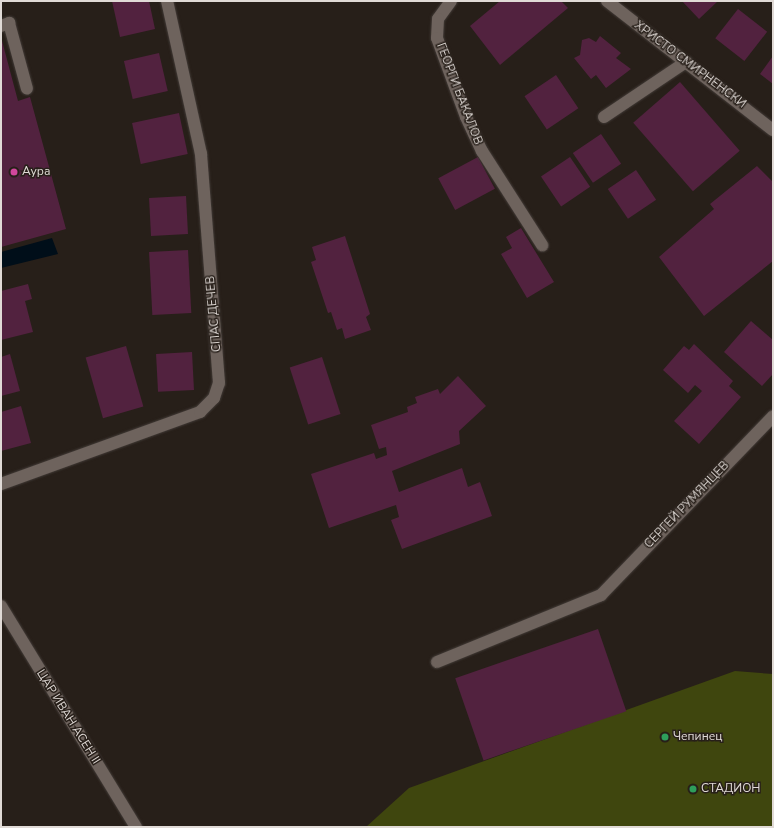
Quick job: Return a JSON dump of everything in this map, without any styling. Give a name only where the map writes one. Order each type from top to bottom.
[{"type":"street","name":"СПАС ДЕЧЕВ","points":[[1,484],[200,412],[214,398],[219,383],[201,154],[167,1]]},
{"type":"street","name":"ГЕОРГИ БАКАЛОВ","points":[[451,1],[438,19],[438,38],[466,117],[482,151],[542,246]]},
{"type":"street","name":"ХРИСТО СМИРНЕНСКИ","points":[[607,1],[773,130]]},
{"type":"street","points":[[1,26],[9,23],[27,89]]},
{"type":"street","points":[[604,118],[686,62]]},
{"type":"street","name":"СЕРГЕЙ РУМЯНЦЕВ","points":[[437,662],[601,595],[773,416]]},
{"type":"street","name":"ЦАР ИВАН АСЕН II","points":[[1,606],[136,827]]},
{"type":"green space","name":"Чепинец","points":[[735,671],[773,674],[773,827],[366,827],[409,788]]},
{"type":"water","points":[[52,238],[58,254],[1,268],[1,252]]},
{"type":"building","points":[[112,1],[149,1],[155,29],[120,37]]},
{"type":"building","points":[[500,1],[561,1],[568,8],[500,65],[470,26]]},
{"type":"building","points":[[682,1],[718,1],[699,19]]},
{"type":"building","points":[[738,9],[767,32],[744,61],[715,38]]},
{"type":"building","points":[[600,36],[621,53],[616,58],[631,69],[606,88],[596,75],[591,79],[574,58],[580,55],[582,40],[589,38],[596,42]]},
{"type":"building","points":[[1,37],[18,101],[30,97],[66,229],[1,247]]},
{"type":"building","points":[[159,53],[168,91],[133,99],[124,61]]},
{"type":"building","points":[[773,56],[773,84],[760,74]]},
{"type":"building","points":[[556,75],[578,108],[547,129],[524,96]]},
{"type":"building","points":[[680,82],[740,151],[693,191],[633,123]]},
{"type":"building","points":[[179,113],[188,154],[141,164],[132,123]]},
{"type":"building","points":[[601,134],[621,164],[593,183],[573,153]]},
{"type":"building","points":[[478,157],[495,189],[455,210],[438,178]]},
{"type":"building","points":[[570,157],[590,187],[561,206],[541,177]]},
{"type":"building","points":[[757,166],[773,182],[773,261],[704,316],[659,257],[714,209],[710,204]]},
{"type":"building","points":[[636,170],[656,200],[628,219],[608,189]]},
{"type":"building","points":[[186,196],[188,234],[151,236],[149,198]]},
{"type":"building","points":[[521,228],[554,282],[527,298],[501,254],[512,248],[506,237]]},
{"type":"building","points":[[345,236],[370,314],[366,317],[371,330],[345,339],[342,328],[337,330],[331,312],[328,313],[311,262],[316,260],[312,247]]},
{"type":"building","points":[[188,250],[191,313],[152,315],[149,252]]},
{"type":"building","points":[[28,284],[32,299],[25,301],[33,332],[1,340],[1,291]]},
{"type":"building","points":[[751,321],[773,340],[773,374],[762,386],[724,352]]},
{"type":"building","points":[[694,344],[733,381],[729,386],[741,397],[699,444],[674,421],[702,391],[695,385],[688,393],[663,370],[684,346],[689,350]]},
{"type":"building","points":[[126,346],[143,407],[103,418],[86,358]]},
{"type":"building","points":[[192,352],[194,390],[158,392],[156,354]]},
{"type":"building","points":[[10,354],[20,391],[1,396],[1,357]]},
{"type":"building","points":[[322,357],[341,414],[308,425],[290,368]]},
{"type":"building","points":[[458,376],[486,406],[459,431],[460,444],[392,471],[399,492],[462,468],[468,487],[480,482],[492,516],[402,549],[391,520],[399,517],[396,505],[329,528],[311,474],[374,453],[376,459],[387,455],[386,447],[379,449],[371,425],[408,412],[407,407],[417,403],[415,397],[438,389],[440,394]]},
{"type":"building","points":[[21,406],[31,443],[1,451],[1,412]]},
{"type":"building","points":[[598,629],[626,711],[484,760],[455,678]]},
{"type":"place","name":"Аура","points":[[14,172]]},
{"type":"place","name":"Чепинец","points":[[665,737]]},
{"type":"place","name":"СТАДИОН","points":[[693,789]]}]
